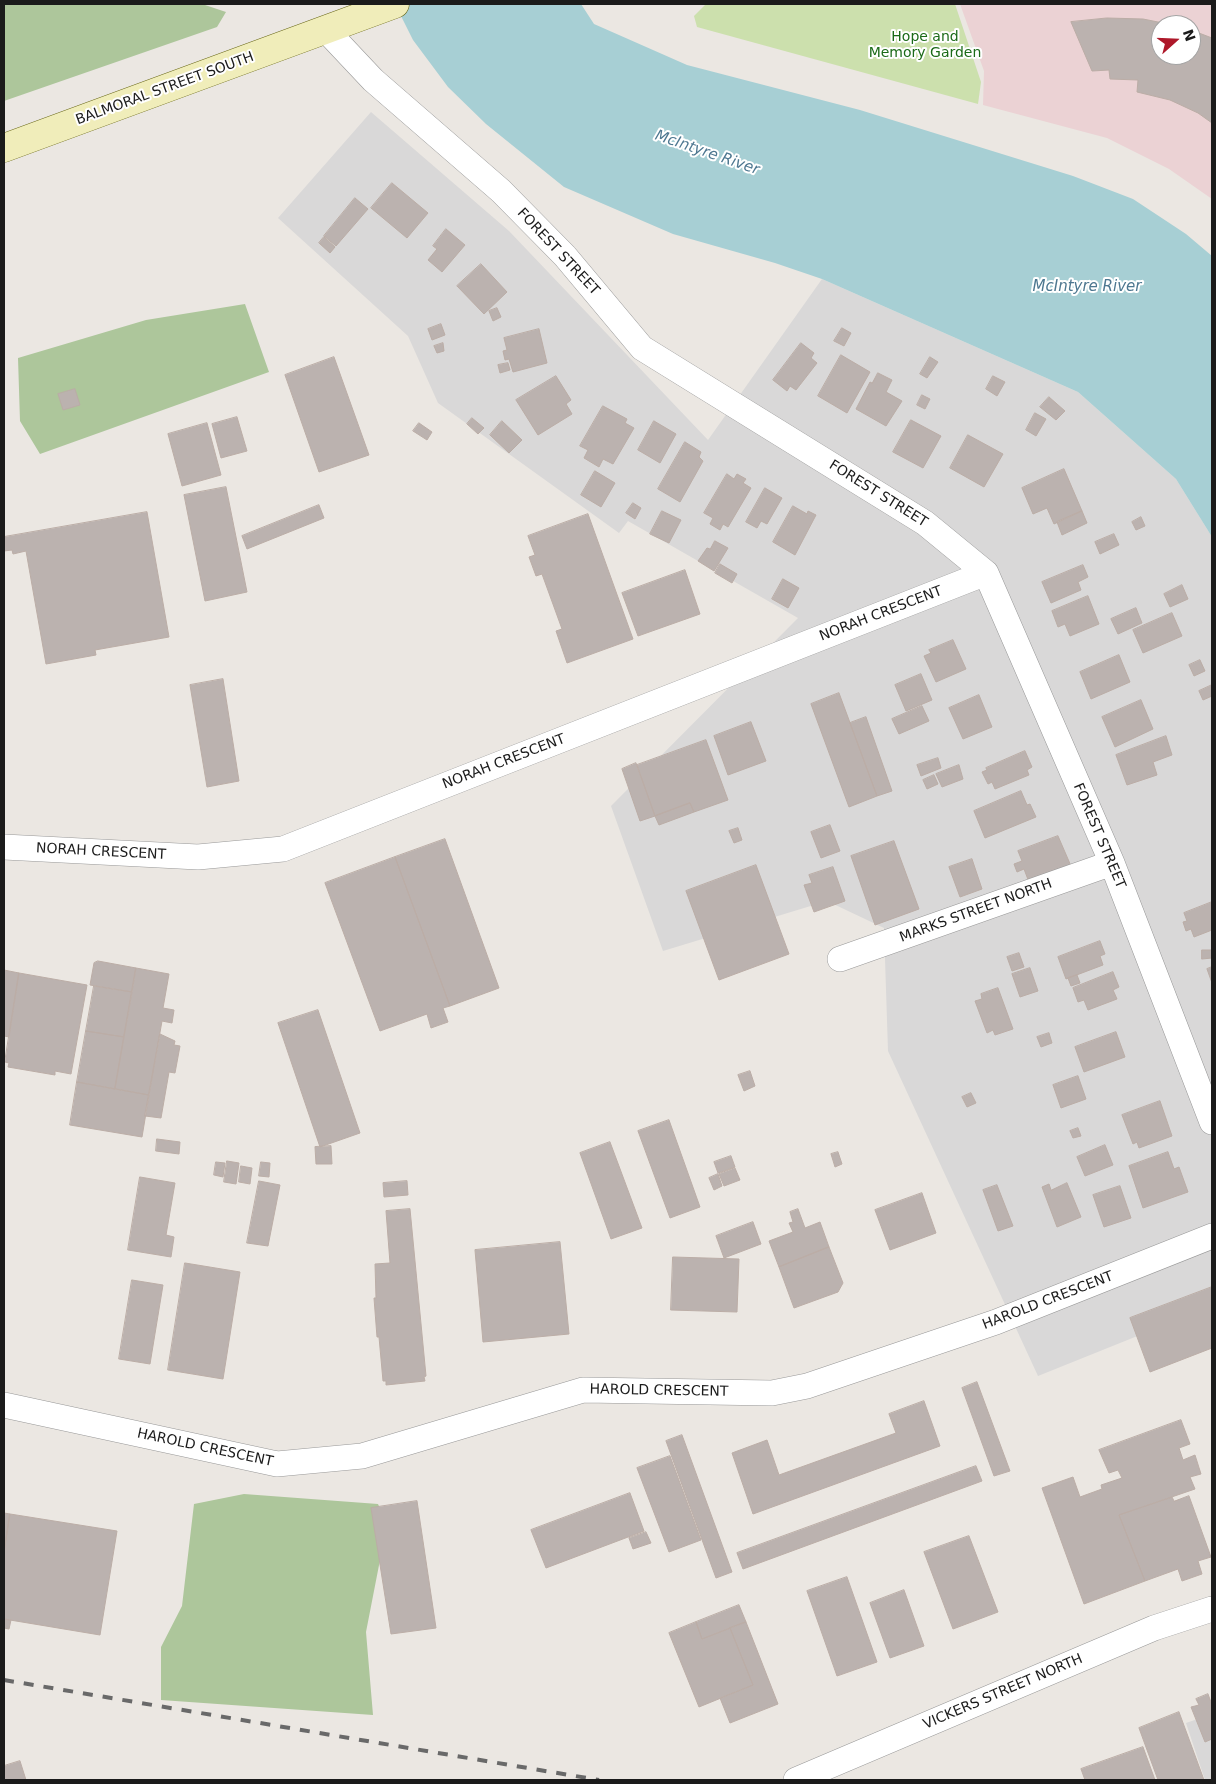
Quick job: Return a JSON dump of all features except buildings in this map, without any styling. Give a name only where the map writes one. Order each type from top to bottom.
[{"type":"main road","name":"BALMORAL STREET SOUTH","points":[[4,148],[389,6]]},
{"type":"street","name":"FOREST STREET","points":[[325,29],[373,80],[501,191],[565,256],[642,348],[925,523],[986,573],[1112,862],[1212,1122]]},
{"type":"street","name":"NORAH CRESCENT","points":[[4,847],[198,857],[283,849],[986,573]]},
{"type":"street","name":"MARKS STREET NORTH","points":[[840,960],[1112,862]]},
{"type":"street","name":"HAROLD CRESCENT","points":[[4,1405],[276,1464],[362,1456],[583,1390],[772,1392],[807,1386],[996,1322],[1212,1236]]},
{"type":"street","name":"VICKERS STREET NORTH","points":[[796,1780],[1154,1628],[1212,1609]]},
{"type":"shaded area","points":[[960,4],[1212,4],[1212,199],[1169,169],[1107,138],[983,105],[984,71]]},
{"type":"shaded area","points":[[371,112],[509,231],[708,440],[822,279],[1078,392],[1176,479],[1212,537],[1212,1306],[1038,1376],[888,1051],[884,928],[827,901],[663,951],[611,806],[798,618],[628,521],[619,533],[438,403],[408,336],[278,218]]},
{"type":"shaded area","points":[[1212,1714],[1212,1780],[1205,1780],[1186,1723]]},
{"type":"green space","points":[[4,4],[202,4],[226,12],[217,27],[4,101]]},
{"type":"green space","name":"Hope and Memory Garden","points":[[706,4],[955,4],[981,82],[978,104],[697,27],[694,16]]},
{"type":"green space","points":[[245,304],[269,372],[40,454],[20,421],[18,358],[146,320]]},
{"type":"green space","points":[[244,1494],[378,1504],[387,1524],[366,1632],[373,1715],[161,1700],[161,1647],[182,1606],[194,1504]]},
{"type":"water","name":"McIntyre River","points":[[395,4],[581,4],[594,24],[687,65],[860,110],[1073,176],[1133,199],[1186,234],[1212,256],[1212,537],[1176,479],[1078,392],[822,279],[775,263],[673,234],[564,187],[486,124],[448,87],[413,40]]},
{"type":"railway","points":[[4,1680],[599,1780]]}]
